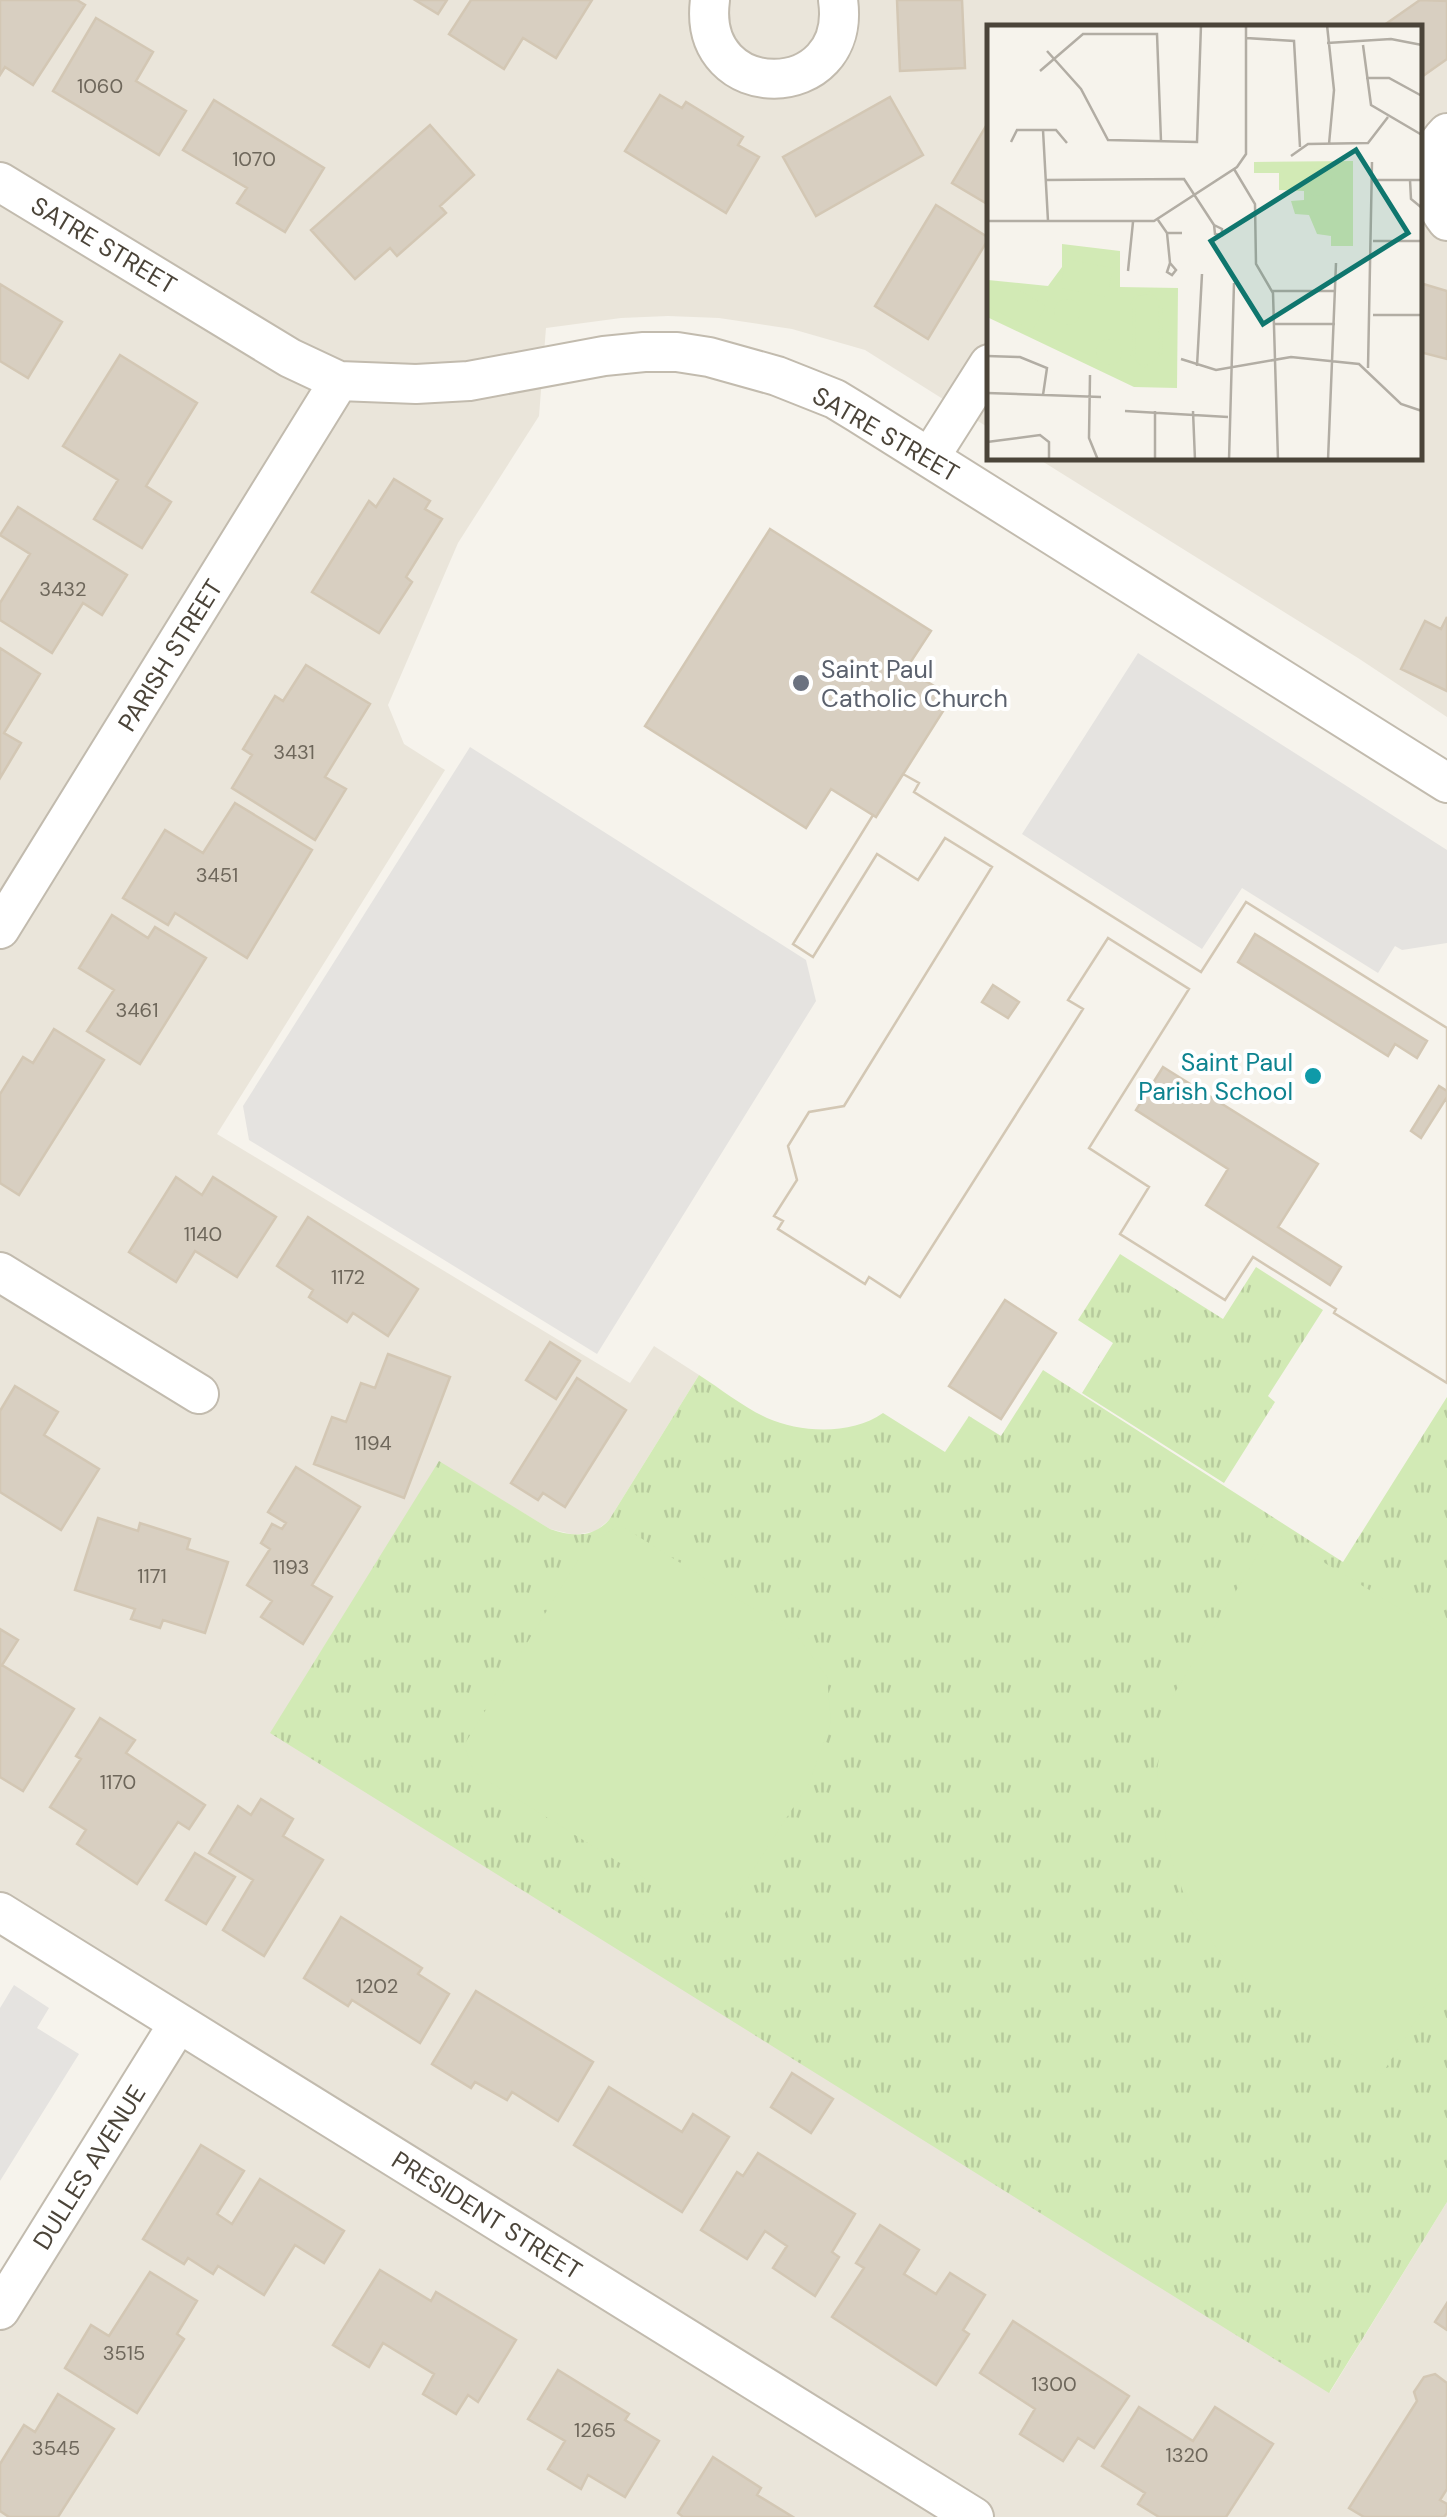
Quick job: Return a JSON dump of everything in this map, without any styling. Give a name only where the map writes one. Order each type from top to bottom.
[{"type":"street","points":[[710,0],[708,24],[715,45],[728,62],[746,74],[767,80],[789,79],[809,70],[825,56],[836,37],[838,0]]},
{"type":"street","points":[[1447,132],[1431,159],[1429,181],[1434,202],[1447,221]]},
{"type":"street","name":"SATRE STREET","points":[[0,182],[290,358],[339,381],[469,381],[604,356],[676,352],[744,365],[807,387],[847,406],[930,457],[1447,784]]},
{"type":"street","points":[[930,457],[987,369]]},
{"type":"street","name":"PARISH STREET","points":[[0,929],[339,381]]},
{"type":"street","points":[[0,1272],[198,1394]]},
{"type":"street","name":"PRESIDENT STREET","points":[[0,1912],[931,2506],[974,2517]]},
{"type":"street","name":"DULLES AVENUE","points":[[0,2310],[178,2024]]},
{"type":"shaded area","points":[[0,0],[1447,0],[1447,717],[1040,460],[1422,460],[1422,25],[987,25],[987,427],[865,350],[792,329],[719,318],[668,316],[546,328],[539,416],[458,543],[388,705],[404,744],[445,770],[217,1134],[630,1383],[654,1346],[699,1375],[609,1520],[596,1531],[575,1535],[550,1529],[439,1462],[1330,2392],[1447,2202],[1447,2517],[0,2517],[0,2310],[178,2025],[0,1911]]},
{"type":"shaded area","points":[[1138,653],[1447,850],[1447,943],[1402,950],[1395,946],[1378,973],[1242,888],[1202,949],[1022,834]]},
{"type":"shaded area","points":[[470,747],[806,960],[816,1001],[597,1354],[249,1140],[243,1106]]},
{"type":"shaded area","points":[[14,1985],[49,2008],[37,2028],[79,2054],[0,2181],[0,2008]]},
{"type":"green space","points":[[1120,1254],[1223,1319],[1256,1267],[1323,1310],[1268,1396],[1275,1402],[1224,1483],[1082,1393],[1113,1343],[1078,1320]]},
{"type":"green space","points":[[1043,1370],[1343,1562],[1447,1397],[1447,2202],[1329,2393],[270,1733],[439,1461],[550,1529],[582,1534],[609,1520],[699,1375],[749,1409],[780,1423],[810,1429],[842,1428],[883,1413],[945,1452],[969,1416],[1001,1436]]},
{"type":"green space","points":[[620,1525],[798,1637],[827,1677],[831,1723],[809,1783],[718,1924],[474,1772],[464,1745],[588,1544]]},
{"type":"green space","points":[[1272,1531],[1447,1637],[1447,1971],[1382,2074],[1283,2012],[1225,1960],[1188,1906],[1167,1846],[1157,1770],[1168,1704]]},
{"type":"building","points":[[0,0],[77,0],[85,5],[33,85],[5,67],[0,75]]},
{"type":"building","points":[[415,0],[447,0],[438,14]]},
{"type":"building","points":[[471,0],[592,0],[556,58],[523,38],[504,69],[449,34]]},
{"type":"building","points":[[897,0],[962,0],[965,68],[900,71]]},
{"type":"building","points":[[1420,0],[1447,1],[1447,59],[1422,77],[1422,25],[1384,25]]},
{"type":"building","points":[[96,18],[153,52],[136,81],[186,111],[159,155],[53,91]]},
{"type":"building","points":[[660,95],[682,108],[686,102],[743,137],[738,145],[759,157],[726,213],[625,151]]},
{"type":"building","points":[[890,97],[923,155],[816,216],[783,157]]},
{"type":"building","points":[[214,100],[324,168],[285,232],[237,203],[247,188],[183,150]]},
{"type":"building","points":[[987,124],[987,204],[952,183]]},
{"type":"building","points":[[430,125],[474,175],[440,206],[446,213],[397,256],[390,248],[355,279],[311,230]]},
{"type":"building","points":[[936,205],[987,237],[928,339],[875,306]]},
{"type":"building","points":[[0,284],[62,322],[28,378],[0,361]]},
{"type":"building","points":[[1422,284],[1447,291],[1447,359],[1422,353]]},
{"type":"building","points":[[120,355],[197,403],[146,486],[171,502],[142,548],[94,519],[118,480],[63,446]]},
{"type":"building","points":[[394,479],[430,501],[425,509],[442,519],[406,577],[412,582],[379,633],[312,592],[369,501],[376,507]]},
{"type":"building","points":[[18,507],[127,575],[102,615],[83,603],[52,653],[0,620],[0,603],[30,554],[0,535]]},
{"type":"building","name":"Saint Paul Catholic Church","points":[[770,529],[931,631],[906,669],[952,697],[876,817],[831,789],[806,828],[645,726]]},
{"type":"building","points":[[1447,617],[1447,691],[1401,669],[1425,621],[1441,629]]},
{"type":"building","points":[[0,648],[40,674],[4,733],[21,743],[0,778]]},
{"type":"building","points":[[306,665],[370,704],[325,777],[346,789],[315,840],[232,788],[252,755],[243,749],[275,696],[283,701]]},
{"type":"building","name":"Saint Paul Parish School","points":[[903,774],[919,783],[914,792],[1201,972],[1246,902],[1447,1028],[1447,1091],[1439,1086],[1411,1131],[1421,1138],[1447,1097],[1447,1383],[1253,1257],[1225,1300],[1120,1234],[1149,1187],[1089,1148],[1189,989],[1108,938],[1068,1000],[1083,1009],[900,1297],[869,1277],[865,1284],[778,1229],[783,1221],[774,1216],[797,1180],[788,1146],[809,1112],[844,1106],[992,867],[945,838],[918,880],[877,854],[813,957],[793,944],[873,815],[876,817]],"holes":[[[1255,934],[1427,1041],[1417,1058],[1395,1044],[1388,1056],[1238,962]],[[993,985],[1019,1002],[1008,1018],[982,1002]],[[1163,1067],[1318,1164],[1278,1227],[1341,1267],[1330,1285],[1206,1205],[1228,1169],[1136,1110]]]},
{"type":"building","name":"Saint Paul Parish School","points":[[903,774],[919,783],[914,792],[1201,972],[1246,902],[1447,1028],[1447,1383],[1253,1257],[1225,1300],[1120,1234],[1149,1187],[1089,1148],[1189,989],[1108,938],[1068,1000],[1083,1009],[900,1297],[869,1277],[865,1284],[778,1229],[783,1221],[774,1216],[797,1180],[788,1146],[809,1112],[844,1106],[992,867],[945,838],[918,880],[877,854],[813,957],[793,944]]},
{"type":"building","points":[[235,803],[312,850],[247,958],[175,913],[168,925],[123,898],[165,830],[203,853]]},
{"type":"building","points":[[112,915],[148,938],[155,927],[206,958],[140,1064],[87,1031],[114,990],[79,968]]},
{"type":"building","points":[[54,1029],[104,1060],[19,1195],[0,1183],[0,1094],[23,1057],[33,1063]]},
{"type":"building","points":[[176,1177],[202,1195],[213,1177],[276,1217],[237,1277],[195,1251],[176,1282],[129,1252]]},
{"type":"building","points":[[308,1217],[418,1289],[388,1336],[353,1313],[347,1322],[309,1297],[313,1290],[277,1266]]},
{"type":"building","points":[[1005,1300],[1056,1333],[1001,1419],[949,1386]]},
{"type":"building","points":[[550,1342],[580,1361],[556,1399],[526,1380]]},
{"type":"building","points":[[388,1354],[450,1377],[404,1498],[314,1464],[332,1417],[346,1422],[361,1383],[375,1388]]},
{"type":"building","points":[[577,1378],[626,1410],[565,1507],[543,1493],[538,1500],[511,1483]]},
{"type":"building","points":[[15,1386],[58,1412],[44,1435],[99,1469],[61,1530],[0,1492],[0,1411]]},
{"type":"building","points":[[296,1467],[360,1507],[312,1585],[332,1597],[303,1644],[261,1617],[272,1601],[247,1585],[270,1549],[261,1543],[272,1524],[282,1529],[286,1523],[268,1512]]},
{"type":"building","points":[[98,1518],[138,1531],[140,1523],[190,1539],[187,1549],[228,1562],[205,1633],[163,1620],[160,1628],[131,1619],[135,1609],[75,1590]]},
{"type":"building","points":[[0,1629],[18,1640],[2,1665],[74,1709],[23,1791],[0,1777]]},
{"type":"building","points":[[100,1718],[135,1740],[126,1753],[205,1805],[189,1829],[178,1822],[137,1884],[77,1844],[86,1830],[50,1807],[81,1759],[76,1756]]},
{"type":"building","points":[[261,1799],[293,1819],[283,1836],[323,1860],[264,1956],[223,1930],[253,1880],[209,1853],[238,1806],[251,1815]]},
{"type":"building","points":[[195,1853],[235,1877],[206,1924],[166,1900]]},
{"type":"building","points":[[341,1917],[422,1968],[418,1974],[449,1994],[420,2043],[352,2000],[348,2006],[304,1978]]},
{"type":"building","points":[[476,1991],[593,2062],[558,2121],[512,2092],[507,2100],[475,2082],[471,2088],[432,2064]]},
{"type":"building","points":[[792,2073],[833,2099],[811,2133],[771,2107]]},
{"type":"building","points":[[609,2087],[682,2132],[693,2114],[729,2137],[682,2212],[574,2145]]},
{"type":"building","points":[[201,2145],[244,2171],[217,2214],[232,2224],[260,2179],[344,2231],[324,2263],[295,2245],[264,2295],[218,2266],[213,2274],[188,2258],[184,2264],[143,2239]]},
{"type":"building","points":[[758,2153],[855,2214],[832,2252],[839,2257],[815,2296],[773,2268],[787,2246],[765,2231],[747,2259],[701,2230],[737,2172],[743,2176]]},
{"type":"building","points":[[880,2225],[919,2250],[904,2274],[936,2294],[950,2273],[985,2295],[963,2330],[969,2334],[936,2385],[832,2317],[864,2268],[856,2263]]},
{"type":"building","points":[[380,2270],[431,2301],[436,2292],[516,2340],[478,2402],[468,2395],[456,2414],[423,2394],[434,2374],[383,2343],[369,2367],[333,2345]]},
{"type":"building","points":[[150,2272],[197,2301],[177,2334],[184,2339],[137,2413],[65,2368],[91,2325],[109,2336]]},
{"type":"building","points":[[1447,2303],[1447,2330],[1435,2322]]},
{"type":"building","points":[[1013,2321],[1129,2396],[1094,2448],[1078,2438],[1063,2461],[1020,2434],[1035,2409],[980,2373]]},
{"type":"building","points":[[558,2370],[629,2414],[625,2420],[659,2441],[625,2497],[588,2475],[581,2489],[548,2469],[565,2441],[528,2419]]},
{"type":"building","points":[[1435,2374],[1447,2383],[1447,2489],[1440,2500],[1447,2504],[1447,2513],[1444,2517],[1364,2517],[1349,2508],[1417,2401],[1414,2392],[1424,2377]]},
{"type":"building","points":[[58,2394],[114,2429],[58,2517],[9,2517],[0,2511],[0,2464],[24,2425],[35,2432]]},
{"type":"building","points":[[1139,2407],[1193,2441],[1215,2407],[1273,2444],[1226,2517],[1159,2517],[1138,2504],[1145,2493],[1102,2466]]},
{"type":"building","points":[[713,2457],[761,2488],[757,2495],[793,2517],[683,2517],[678,2513]]},
{"type":"place","name":"Saint Paul Catholic Church","points":[[801,683]]},
{"type":"place","name":"Saint Paul Parish School","points":[[1313,1076]]}]
